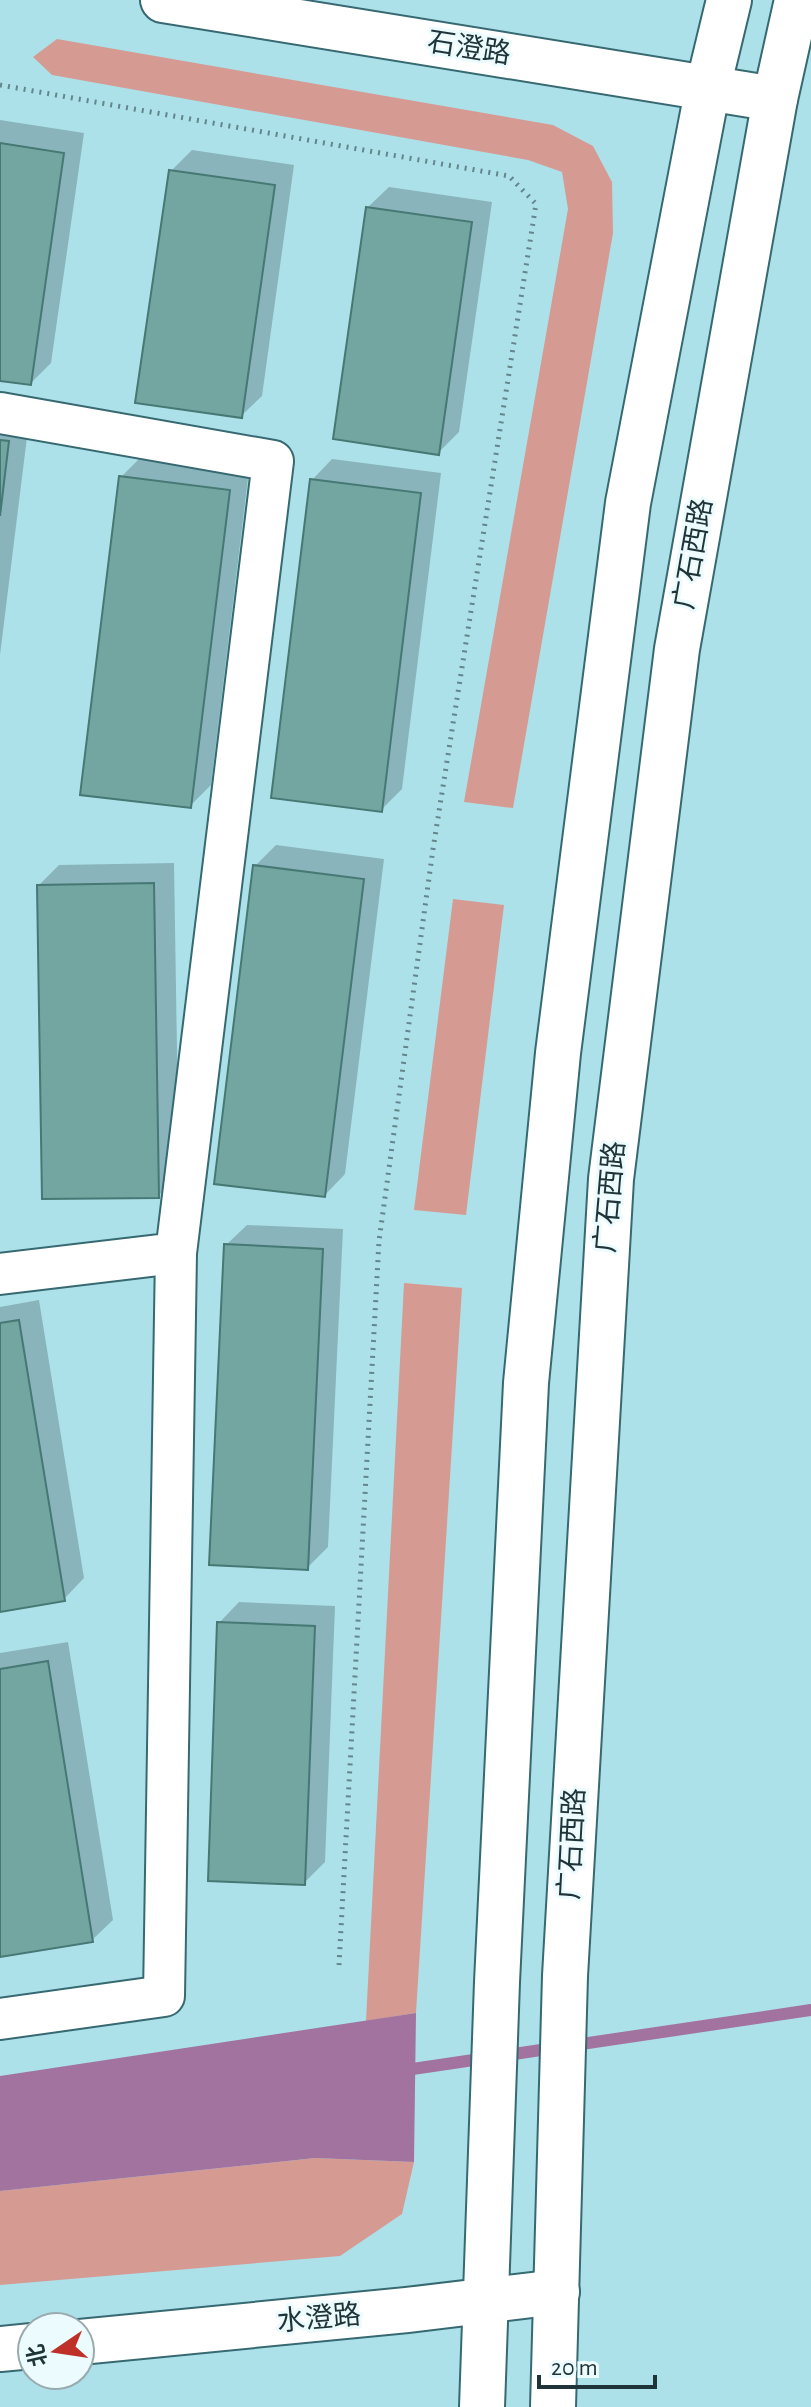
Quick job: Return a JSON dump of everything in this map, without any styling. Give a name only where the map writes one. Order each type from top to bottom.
[{"type":"main road","name":"石澄路","points":[[163,0],[775,99]]},
{"type":"main road","points":[[482,2407],[497,1982],[526,1383],[558,1053],[628,503],[708,87],[729,0]]},
{"type":"main road","name":"广石西路","points":[[553,2407],[565,1976],[611,1179],[677,649],[775,99],[797,0]]},
{"type":"main road","name":"水澄路","points":[[96,2340],[557,2292]]},
{"type":"street","points":[[0,413],[273,461],[176,1253],[164,1996],[0,2019]]},
{"type":"street","points":[[0,1274],[176,1253]]},
{"type":"path","points":[[0,85],[509,176],[536,204],[433,849],[379,1241],[339,1965]]},
{"type":"shaded area","points":[[57,39],[553,125],[593,146],[612,182],[613,233],[513,808],[464,802],[568,209],[562,172],[528,160],[52,75],[33,57]]},
{"type":"shaded area","points":[[453,899],[504,905],[466,1215],[414,1210]]},
{"type":"shaded area","points":[[404,1283],[462,1288],[416,2013],[366,2021]]},
{"type":"shaded area","points":[[416,2013],[414,2162],[315,2158],[0,2191],[0,2076]]},
{"type":"shaded area","points":[[315,2158],[414,2162],[402,2214],[340,2256],[0,2285],[0,2191]]},
{"type":"building","points":[[0,143],[64,153],[31,385],[0,381]]},
{"type":"building","points":[[169,170],[275,185],[242,418],[135,403]]},
{"type":"building","points":[[366,207],[472,222],[439,455],[333,439]]},
{"type":"building","points":[[0,440],[9,441],[0,516]]},
{"type":"building","points":[[119,476],[230,490],[191,808],[80,795]]},
{"type":"building","points":[[310,479],[421,493],[382,812],[271,798]]},
{"type":"building","points":[[253,865],[364,879],[325,1197],[214,1184]]},
{"type":"building","points":[[154,883],[159,1198],[42,1199],[37,885]]},
{"type":"building","points":[[224,1244],[323,1249],[308,1570],[209,1565]]},
{"type":"building","points":[[19,1320],[65,1601],[0,1612],[0,1323]]},
{"type":"building","points":[[217,1622],[315,1626],[305,1885],[208,1881]]},
{"type":"building","points":[[48,1661],[93,1942],[0,1957],[0,1669]]},
{"type":"waterway","points":[[399,2071],[811,2010]]}]
